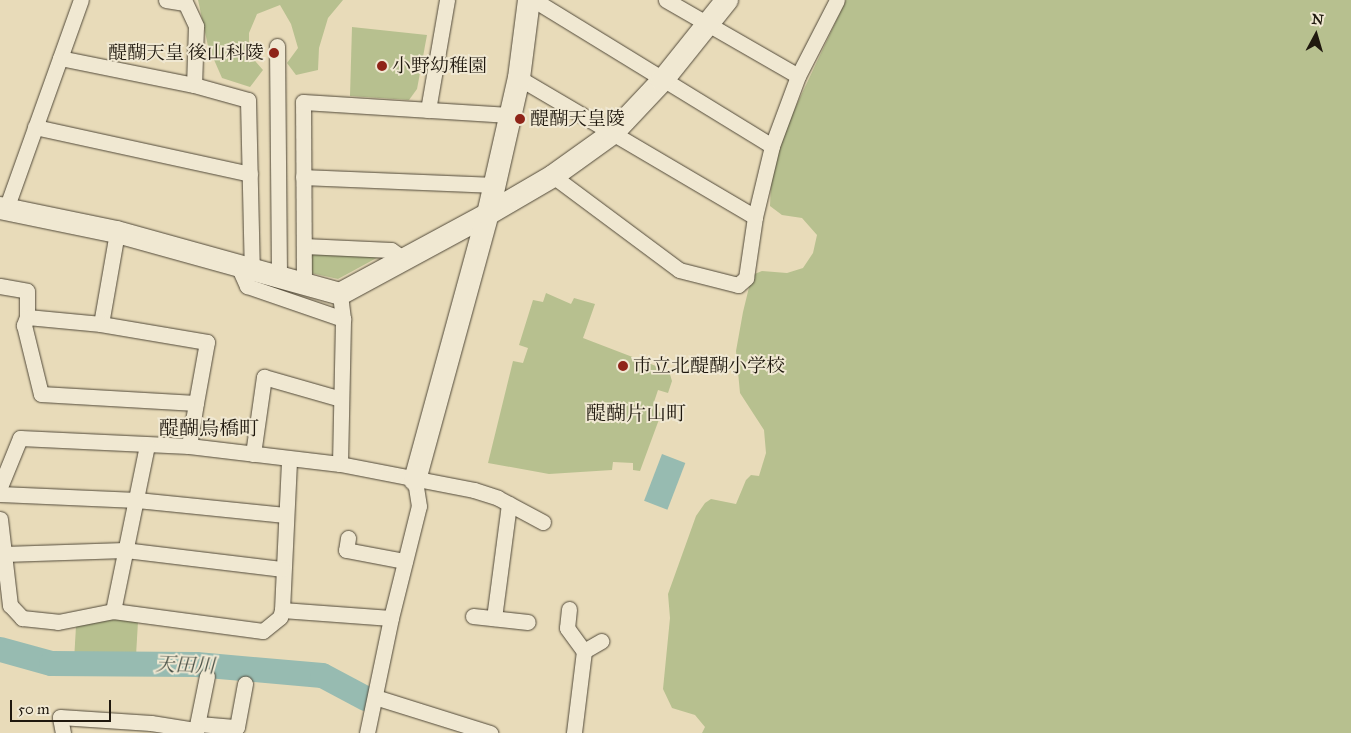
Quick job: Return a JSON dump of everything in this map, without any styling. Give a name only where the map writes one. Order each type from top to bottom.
[{"type":"street","points":[[80,0],[35,127],[3,209],[118,232],[246,270],[340,294],[488,214],[553,176],[613,133],[662,81],[709,26],[726,0]]},
{"type":"street","points":[[166,0],[184,2],[196,26],[194,85]]},
{"type":"street","points":[[428,110],[447,0]]},
{"type":"street","points":[[367,733],[391,618],[419,506],[415,480],[488,214],[519,78],[529,0]]},
{"type":"street","points":[[534,0],[662,81],[772,146]]},
{"type":"street","points":[[666,0],[798,76]]},
{"type":"street","points":[[553,176],[679,270],[738,285],[746,278],[755,217],[772,146],[798,76],[837,0]]},
{"type":"street","points":[[276,46],[280,279]]},
{"type":"street","points":[[60,58],[194,85],[248,100],[250,174],[247,286],[343,319]]},
{"type":"street","points":[[519,78],[755,217]]},
{"type":"street","points":[[304,286],[303,102],[510,115]]},
{"type":"street","points":[[35,127],[250,174]]},
{"type":"street","points":[[303,177],[494,185]]},
{"type":"street","points":[[101,324],[118,232]]},
{"type":"street","points":[[304,246],[392,250],[404,260]]},
{"type":"street","points":[[0,286],[27,291],[27,318],[24,325],[41,394],[196,404]]},
{"type":"street","points":[[340,294],[343,319],[340,464]]},
{"type":"street","points":[[27,318],[101,324],[207,342],[189,446]]},
{"type":"street","points":[[253,454],[264,377],[341,399]]},
{"type":"street","points":[[0,487],[20,438],[189,446],[340,464],[474,490],[509,504],[543,522]]},
{"type":"street","points":[[113,611],[147,445]]},
{"type":"street","points":[[0,519],[10,605],[22,618],[58,622],[113,611],[263,631],[280,617],[282,610],[282,569],[289,459]]},
{"type":"street","points":[[0,494],[137,500],[285,515]]},
{"type":"street","points":[[494,618],[509,504]]},
{"type":"street","points":[[348,538],[346,550],[405,561]]},
{"type":"street","points":[[4,554],[125,550],[282,569]]},
{"type":"street","points":[[569,609],[568,628],[584,651],[574,733]]},
{"type":"street","points":[[282,610],[391,618]]},
{"type":"street","points":[[473,616],[528,622]]},
{"type":"street","points":[[584,651],[601,641]]},
{"type":"street","points":[[197,729],[207,676]]},
{"type":"street","points":[[63,733],[60,717],[197,729],[237,726],[245,684]]},
{"type":"street","points":[[376,697],[490,733]]},
{"type":"green space","points":[[198,0],[343,0],[328,18],[319,48],[318,70],[296,75],[287,63],[298,48],[291,24],[280,5],[257,14],[249,33],[249,54],[263,70],[250,87],[222,78],[208,46]]},
{"type":"green space","points":[[846,0],[1351,0],[1351,733],[702,733],[705,727],[695,715],[672,708],[663,689],[670,618],[668,594],[696,516],[705,503],[711,499],[736,504],[746,480],[751,475],[759,476],[766,453],[764,430],[740,393],[736,351],[752,275],[762,271],[787,273],[803,268],[813,253],[817,235],[802,218],[782,215],[770,206],[771,184],[780,140]]},
{"type":"green space","points":[[352,27],[427,35],[417,89],[409,100],[350,96]]},
{"type":"green space","points":[[315,252],[384,254],[338,279],[311,273],[311,255]]},
{"type":"green space","points":[[546,293],[571,304],[574,298],[595,304],[583,338],[669,371],[672,381],[668,393],[658,390],[653,405],[661,414],[640,471],[633,470],[633,463],[613,462],[612,470],[549,474],[488,463],[513,361],[523,363],[528,348],[519,345],[533,300],[543,302]]},
{"type":"green space","points":[[110,619],[138,621],[136,656],[74,661],[76,626]]},
{"type":"water","points":[[662,454],[685,463],[667,510],[644,501]]},
{"type":"waterway","name":"天田川","points":[[0,649],[51,663],[196,664],[322,675],[365,698]]},
{"type":"place","name":"醍醐天皇 後山科陵","points":[[274,53]]},
{"type":"place","name":"小野幼稚園","points":[[382,66]]},
{"type":"place","name":"醍醐天皇陵","points":[[520,119]]},
{"type":"place","name":"市立北醍醐小学校","points":[[623,366]]},
{"type":"district","name":"醍醐片山町","points":[[636,413]]},
{"type":"district","name":"醍醐烏橋町","points":[[209,428]]}]
